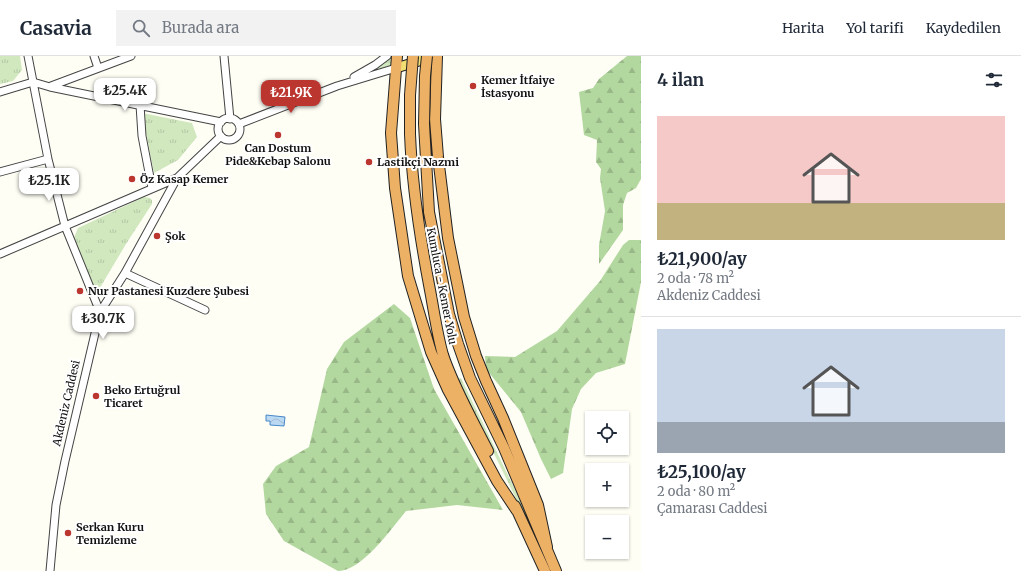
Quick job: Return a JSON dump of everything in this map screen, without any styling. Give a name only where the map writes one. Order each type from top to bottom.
[{"type":"highway","points":[[397,56],[390,133],[395,188],[408,276],[432,352],[448,390],[497,481],[517,511]]},
{"type":"highway","name":"Kumluca - Kemer Yolu","points":[[413,56],[410,96],[410,134],[414,194],[438,336],[443,354],[462,400],[545,571]]},
{"type":"highway","name":"Kumluca - Kemer Yolu","points":[[429,56],[425,76],[424,124],[429,212],[441,278],[451,321],[470,378],[504,448],[556,571]]},
{"type":"highway","name":"Kumluca - Kemer Yolu","points":[[437,56],[435,120],[438,157],[448,238],[464,317],[478,362],[503,418],[538,505],[547,547]]},
{"type":"main road","points":[[396,68],[419,61],[429,56]]},
{"type":"street","points":[[28,56],[48,159],[65,226],[100,312]]},
{"type":"street","points":[[94,56],[98,68]]},
{"type":"street","points":[[50,87],[131,56]]},
{"type":"street","points":[[224,56],[230,118]]},
{"type":"street","points":[[338,86],[363,73],[387,56]]},
{"type":"street","points":[[239,124],[338,86],[396,68]]},
{"type":"street","points":[[0,92],[33,82],[50,87],[221,122],[230,118]]},
{"type":"street","points":[[140,105],[142,136],[152,188]]},
{"type":"street","points":[[221,122],[219,132],[221,136],[230,140],[235,138],[239,134],[239,124],[230,118]]},
{"type":"street","name":"Akdeniz Caddesi","points":[[50,571],[56,505],[100,312],[124,273],[177,178],[221,136]]},
{"type":"street","points":[[0,172],[48,159]]},
{"type":"street","points":[[0,254],[177,178]]},
{"type":"street","points":[[124,273],[206,310]]},
{"type":"green space","points":[[0,56],[20,56],[22,70],[13,81],[0,84]]},
{"type":"green space","points":[[390,56],[392,56],[392,67],[377,72],[375,70]]},
{"type":"green space","points":[[627,56],[641,56],[641,179],[636,188],[627,193],[623,205],[623,230],[599,264],[599,245],[605,211],[600,178],[601,169],[596,162],[597,140],[584,135],[579,92],[593,88],[599,79]]},
{"type":"green space","points":[[142,113],[192,123],[197,137],[178,160],[154,173]]},
{"type":"green space","points":[[144,197],[150,198],[152,200],[152,204],[101,286],[98,288],[90,282],[73,240],[78,228]]},
{"type":"green space","points":[[629,240],[641,240],[641,282],[625,364],[596,373],[581,389],[572,409],[563,473],[551,479],[521,412],[486,369],[485,356],[515,357],[557,331],[600,281],[623,245]]},
{"type":"green space","points":[[394,304],[410,318],[434,389],[503,510],[457,505],[406,511],[366,557],[347,569],[338,571],[284,541],[266,514],[263,484],[276,466],[309,447],[327,369],[344,342]]},
{"type":"green space","points":[[461,378],[538,537],[552,571],[549,571],[536,539],[457,379]]},
{"type":"water","points":[[266,415],[285,417],[284,426],[270,425],[270,421],[266,421]]},
{"type":"place","name":"Kemer İtfaiye İstasyonu","points":[[473,86]]},
{"type":"place","name":"Can Dostum Pide&Kebap Salonu","points":[[278,135]]},
{"type":"place","name":"Lastikçi Nazmi","points":[[369,162]]},
{"type":"place","name":"Öz Kasap Kemer","points":[[132,179]]},
{"type":"place","name":"Şok","points":[[157,236]]},
{"type":"place","name":"Nur Pastanesi Kuzdere Şubesi","points":[[80,291]]},
{"type":"place","name":"Beko Ertuğrul Ticaret","points":[[96,396]]},
{"type":"place","name":"Serkan Kuru Temizleme","points":[[68,533]]}]
